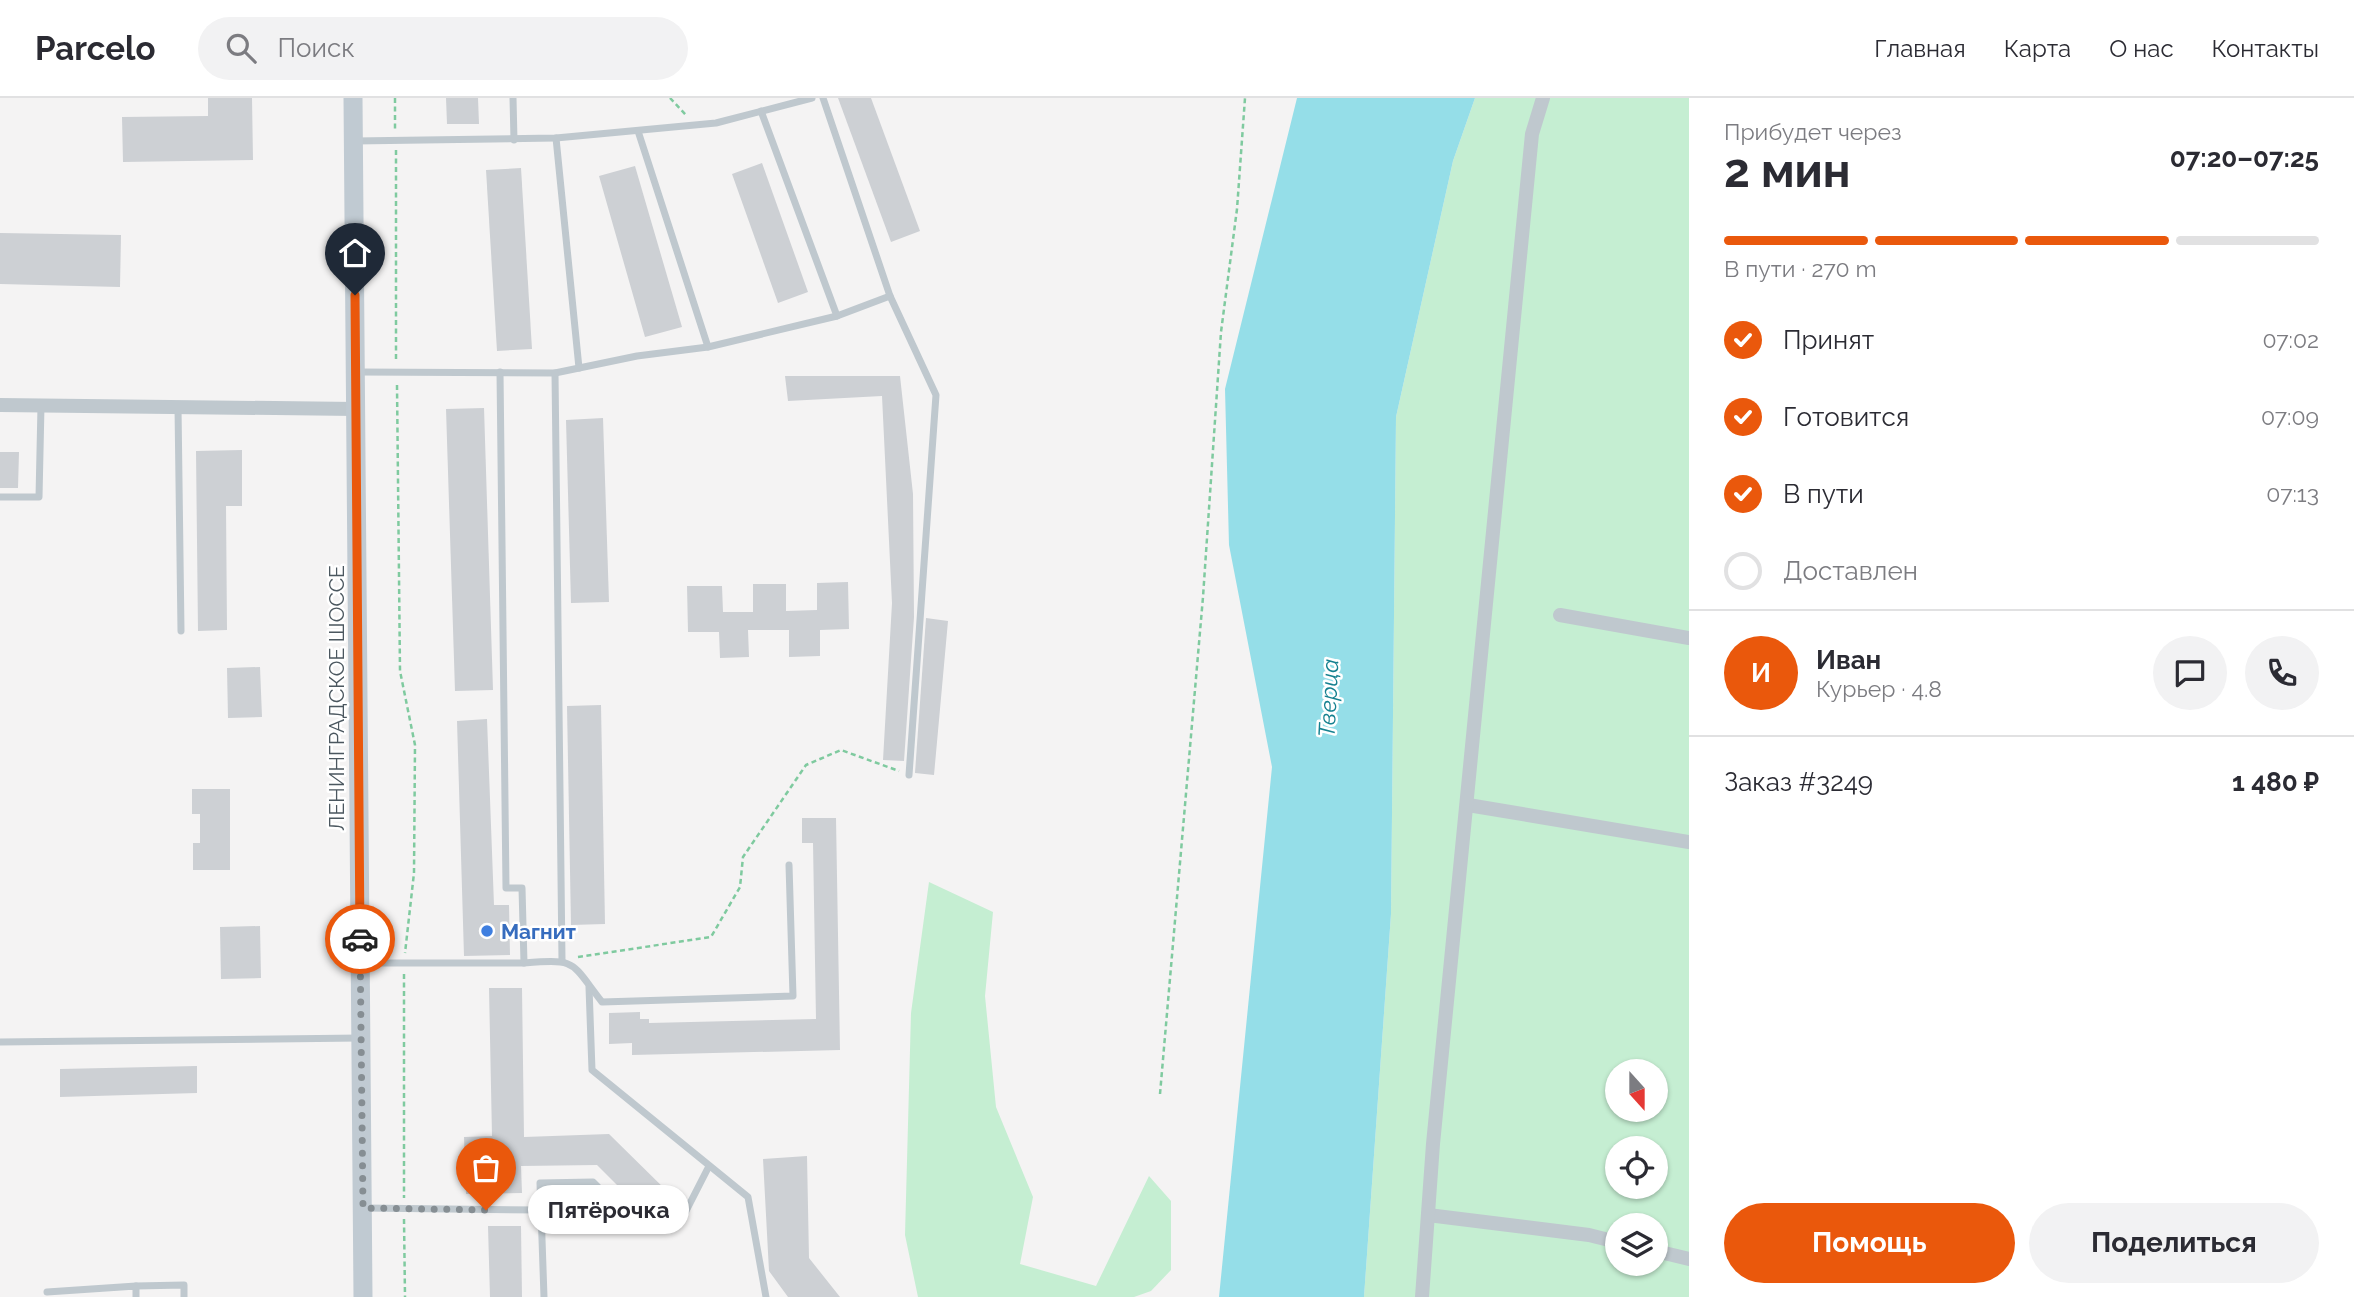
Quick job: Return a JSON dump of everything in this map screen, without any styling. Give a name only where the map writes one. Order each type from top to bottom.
[{"type":"main road","name":"ЛЕНИНГРАДСКОЕ ШОССЕ","points":[[354,98],[363,1297]]},
{"type":"street","points":[[1422,1297],[1532,134],[1543,98]]},
{"type":"street","points":[[0,405],[356,409]]},
{"type":"street","points":[[1560,615],[1689,638]]},
{"type":"street","points":[[1468,805],[1689,842]]},
{"type":"street","points":[[1428,1215],[1605,1239]]},
{"type":"street","points":[[1668,1254],[1689,1259]]},
{"type":"lane","points":[[513,98],[514,139]]},
{"type":"lane","points":[[354,141],[556,138],[638,131],[695,125],[812,98]]},
{"type":"lane","points":[[823,98],[890,296],[936,396],[909,775]]},
{"type":"lane","points":[[761,111],[837,316]]},
{"type":"lane","points":[[638,131],[708,347]]},
{"type":"lane","points":[[556,138],[579,368]]},
{"type":"lane","points":[[356,372],[555,373],[637,356],[708,347],[837,316],[890,296]]},
{"type":"lane","points":[[500,372],[506,888],[522,888],[524,963]]},
{"type":"lane","points":[[555,373],[562,960]]},
{"type":"lane","points":[[0,497],[39,497],[41,406]]},
{"type":"lane","points":[[178,407],[181,631]]},
{"type":"lane","points":[[361,963],[524,963],[562,960],[577,969],[601,1002],[793,996],[789,865]]},
{"type":"lane","points":[[589,986],[592,1070],[708,1168],[748,1197],[765,1297]]},
{"type":"lane","points":[[0,1042],[361,1038]]},
{"type":"lane","points":[[544,1297],[540,1183],[593,1182],[641,1230],[685,1213],[708,1168]]},
{"type":"lane","points":[[363,1208],[541,1210]]},
{"type":"lane","points":[[47,1292],[184,1285],[184,1297]]},
{"type":"lane","points":[[136,1286],[136,1297]]},
{"type":"path","points":[[395,98],[400,671],[415,745],[414,873],[404,963],[405,1297]]},
{"type":"path","points":[[670,98],[695,125]]},
{"type":"path","points":[[1160,1094],[1205,569],[1221,332],[1237,209],[1245,98]]},
{"type":"path","points":[[562,960],[711,937],[740,887],[743,857],[806,765],[841,750],[909,775]]},
{"type":"green space","points":[[1475,98],[1689,98],[1689,1297],[1364,1297],[1391,914],[1396,417],[1453,161]]},
{"type":"green space","points":[[929,882],[993,912],[985,996],[996,1107],[1033,1197],[1020,1264],[1096,1286],[1149,1176],[1171,1201],[1171,1270],[1151,1291],[1134,1297],[918,1297],[905,1235],[911,1013]]},
{"type":"water","name":"Тверца","points":[[1297,98],[1475,98],[1453,161],[1396,417],[1391,914],[1364,1297],[1219,1297],[1272,767],[1229,545],[1225,389]]},
{"type":"building","points":[[208,98],[252,98],[253,160],[123,162],[122,117],[208,116]]},
{"type":"building","points":[[446,98],[478,98],[479,124],[447,124]]},
{"type":"building","points":[[838,98],[871,98],[920,231],[891,242]]},
{"type":"building","points":[[762,163],[808,292],[778,303],[732,174]]},
{"type":"building","points":[[635,166],[682,327],[645,337],[599,176]]},
{"type":"building","points":[[521,168],[532,349],[497,351],[486,170]]},
{"type":"building","points":[[0,233],[121,235],[120,287],[0,284]]},
{"type":"building","points":[[785,376],[900,376],[913,494],[914,617],[904,761],[883,760],[892,603],[882,396],[788,401]]},
{"type":"building","points":[[484,408],[493,690],[455,691],[446,409]]},
{"type":"building","points":[[603,418],[609,602],[571,603],[566,420]]},
{"type":"building","points":[[242,450],[242,506],[226,506],[227,630],[198,631],[196,451]]},
{"type":"building","points":[[0,452],[19,452],[18,488],[0,488]]},
{"type":"building","points":[[848,582],[849,629],[820,630],[820,656],[789,657],[789,630],[748,630],[749,657],[720,658],[719,632],[688,632],[687,586],[722,586],[723,612],[753,612],[753,584],[786,584],[786,611],[817,610],[817,583]]},
{"type":"building","points":[[926,618],[948,621],[934,775],[915,773]]},
{"type":"building","points":[[260,667],[262,717],[228,718],[227,668]]},
{"type":"building","points":[[601,705],[605,924],[571,925],[567,706]]},
{"type":"building","points":[[487,719],[494,905],[509,905],[510,955],[464,956],[457,721]]},
{"type":"building","points":[[192,789],[230,789],[230,870],[193,870],[193,843],[200,843],[200,814],[192,814]]},
{"type":"building","points":[[802,818],[836,818],[840,1050],[632,1055],[632,1043],[609,1044],[609,1013],[640,1012],[640,1019],[649,1019],[649,1023],[816,1019],[813,843],[802,843]]},
{"type":"building","points":[[260,926],[261,978],[221,979],[220,927]]},
{"type":"building","points":[[489,988],[522,988],[524,1137],[609,1134],[672,1196],[650,1218],[597,1165],[521,1166],[522,1193],[466,1194],[464,1137],[492,1136]]},
{"type":"building","points":[[197,1066],[197,1093],[60,1097],[60,1069]]},
{"type":"building","points":[[807,1156],[809,1258],[840,1297],[788,1297],[769,1271],[763,1159]]},
{"type":"building","points":[[488,1226],[521,1226],[522,1297],[490,1297]]},
{"type":"way so far","points":[[360,939],[363,1208],[486,1210]]},
{"type":"place","name":"Магнит","points":[[487,931]]},
{"type":"place","name":"Пятёрочка","points":[[486,1210]]},
{"type":"route","points":[[355,295],[360,939]]}]
